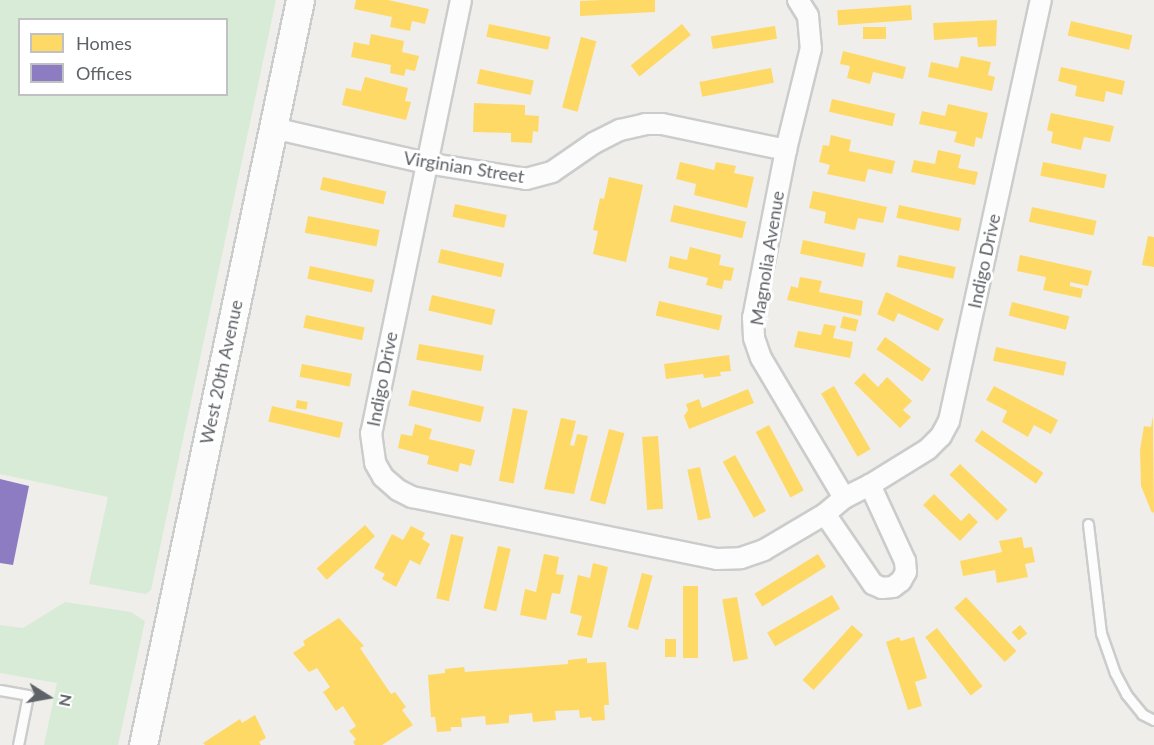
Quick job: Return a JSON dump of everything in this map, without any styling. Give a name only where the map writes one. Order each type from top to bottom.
[{"type":"main road","name":"West 20th Avenue","points":[[143,745],[300,0]]},
{"type":"street","name":"Indigo Drive","points":[[461,0],[371,433],[375,463],[383,477],[398,490],[424,499],[717,559],[741,558],[764,550],[825,514],[844,498],[870,485],[928,448],[941,436],[949,421],[1041,0]]},
{"type":"street","name":"Magnolia Avenue","points":[[798,0],[808,16],[811,48],[786,150],[753,318],[754,338],[761,358],[844,498]]},
{"type":"street","name":"Virginian Street","points":[[273,128],[426,163],[526,179],[539,177],[621,130],[645,124],[662,124],[786,150]]},
{"type":"street","points":[[825,514],[873,584],[882,588],[893,587],[901,581],[906,572],[905,561],[870,485]]},
{"type":"lane","points":[[1088,524],[1101,633],[1115,673],[1126,694],[1142,714],[1154,720]]},
{"type":"lane","points":[[0,690],[28,695],[18,745]]},
{"type":"green space","points":[[0,0],[276,0],[151,590],[146,594],[89,584],[108,497],[0,474]]},
{"type":"green space","points":[[65,602],[131,612],[145,621],[118,745],[44,745],[57,683],[0,673],[0,625],[23,628]]},
{"type":"building: Homes","points":[[356,0],[388,0],[429,9],[425,24],[412,21],[410,31],[390,27],[392,17],[354,9]]},
{"type":"building: Homes","points":[[655,0],[655,12],[580,16],[580,1]]},
{"type":"building: Homes","points":[[911,5],[912,20],[838,25],[837,10]]},
{"type":"building: Homes","points":[[997,20],[996,46],[978,47],[977,37],[934,40],[933,23]]},
{"type":"building: Homes","points":[[1071,21],[1132,35],[1129,50],[1068,36]]},
{"type":"building: Homes","points":[[489,24],[551,37],[548,50],[486,37]]},
{"type":"building: Homes","points":[[682,24],[691,35],[640,76],[631,66]]},
{"type":"building: Homes","points":[[775,26],[777,39],[713,49],[711,36]]},
{"type":"building: Homes","points":[[863,27],[886,27],[886,39],[863,39]]},
{"type":"building: Homes","points":[[371,34],[404,41],[402,52],[419,56],[415,71],[406,69],[404,76],[390,73],[391,65],[351,57],[354,42],[369,45]]},
{"type":"building: Homes","points":[[581,37],[596,41],[578,112],[562,108]]},
{"type":"building: Homes","points":[[843,51],[906,67],[903,79],[873,72],[870,84],[847,78],[850,66],[840,64]]},
{"type":"building: Homes","points":[[961,56],[991,62],[988,75],[995,77],[992,91],[928,77],[931,62],[958,68]]},
{"type":"building: Homes","points":[[1061,67],[1125,81],[1122,95],[1106,91],[1104,102],[1075,96],[1077,86],[1058,81]]},
{"type":"building: Homes","points":[[771,68],[774,83],[702,97],[699,82]]},
{"type":"building: Homes","points":[[480,69],[534,80],[531,95],[477,84]]},
{"type":"building: Homes","points":[[365,77],[408,88],[405,101],[411,102],[406,120],[342,105],[346,88],[361,91]]},
{"type":"building: Homes","points":[[832,99],[895,114],[892,126],[829,112]]},
{"type":"building: Homes","points":[[474,103],[525,105],[525,115],[539,116],[538,132],[533,131],[532,143],[511,142],[511,133],[473,132]]},
{"type":"building: Homes","points":[[948,104],[988,113],[982,139],[976,137],[974,147],[954,142],[957,132],[919,124],[922,111],[945,116]]},
{"type":"building: Homes","points":[[1051,113],[1114,126],[1110,142],[1084,137],[1081,150],[1051,143],[1053,132],[1047,130]]},
{"type":"building: Homes","points":[[831,135],[851,140],[849,151],[895,161],[892,174],[868,169],[865,182],[827,174],[830,165],[819,162],[823,145],[829,146]]},
{"type":"building: Homes","points":[[938,150],[961,155],[958,168],[978,172],[975,185],[911,172],[914,160],[935,164]]},
{"type":"building: Homes","points":[[680,162],[714,170],[716,162],[736,166],[734,173],[754,177],[747,208],[694,195],[696,184],[676,179]]},
{"type":"building: Homes","points":[[1043,162],[1107,174],[1104,188],[1040,176]]},
{"type":"building: Homes","points":[[323,177],[386,192],[383,204],[320,190]]},
{"type":"building: Homes","points":[[609,177],[643,185],[626,262],[593,254],[598,231],[593,230],[600,198],[604,199]]},
{"type":"building: Homes","points":[[813,191],[887,207],[883,223],[858,218],[855,230],[824,223],[826,212],[809,208]]},
{"type":"building: Homes","points":[[455,204],[507,215],[504,228],[452,217]]},
{"type":"building: Homes","points":[[674,205],[746,222],[742,238],[670,222]]},
{"type":"building: Homes","points":[[899,205],[962,218],[959,231],[896,218]]},
{"type":"building: Homes","points":[[1032,207],[1097,221],[1093,235],[1029,222]]},
{"type":"building: Homes","points":[[308,216],[380,230],[376,247],[305,233]]},
{"type":"building: Homes","points":[[1148,236],[1154,237],[1154,267],[1142,265]]},
{"type":"building: Homes","points":[[803,240],[866,253],[863,267],[800,254]]},
{"type":"building: Homes","points":[[690,247],[721,255],[719,265],[734,268],[731,281],[724,280],[722,289],[706,285],[708,278],[668,268],[670,256],[687,260]]},
{"type":"building: Homes","points":[[441,249],[504,264],[501,277],[438,263]]},
{"type":"building: Homes","points":[[899,255],[956,267],[953,279],[897,267]]},
{"type":"building: Homes","points":[[1020,255],[1092,271],[1088,286],[1070,282],[1070,286],[1083,289],[1081,298],[1043,290],[1046,277],[1017,271]]},
{"type":"building: Homes","points":[[310,266],[375,280],[372,292],[307,279]]},
{"type":"building: Homes","points":[[800,277],[822,281],[819,292],[863,301],[861,316],[787,300],[791,286],[798,288]]},
{"type":"building: Homes","points":[[886,292],[944,319],[938,331],[898,313],[894,322],[877,314]]},
{"type":"building: Homes","points":[[432,295],[495,310],[492,325],[428,311]]},
{"type":"building: Homes","points":[[659,301],[722,316],[719,330],[656,316]]},
{"type":"building: Homes","points":[[1012,302],[1069,316],[1066,330],[1009,316]]},
{"type":"building: Homes","points":[[306,315],[365,327],[362,340],[303,328]]},
{"type":"building: Homes","points":[[843,316],[859,320],[856,332],[840,328]]},
{"type":"building: Homes","points":[[824,324],[836,326],[833,338],[853,342],[850,358],[794,347],[798,331],[821,335]]},
{"type":"building: Homes","points":[[885,337],[931,369],[922,381],[876,349]]},
{"type":"building: Homes","points":[[419,344],[484,355],[481,371],[416,360]]},
{"type":"building: Homes","points":[[996,347],[1066,362],[1064,376],[993,361]]},
{"type":"building: Homes","points":[[729,355],[731,371],[720,372],[721,376],[704,378],[703,374],[666,379],[664,364]]},
{"type":"building: Homes","points":[[302,364],[352,374],[350,386],[300,377]]},
{"type":"building: Homes","points":[[864,373],[878,387],[887,377],[912,401],[903,410],[911,417],[900,428],[854,383]]},
{"type":"building: Homes","points":[[834,386],[870,449],[858,457],[821,394]]},
{"type":"building: Homes","points":[[994,386],[1058,420],[1051,434],[1034,425],[1028,437],[1002,422],[1007,411],[986,400]]},
{"type":"building: Homes","points":[[748,389],[754,403],[689,429],[684,416],[688,410],[686,404],[699,399],[702,408]]},
{"type":"building: Homes","points":[[412,390],[484,407],[481,422],[408,406]]},
{"type":"building: Homes","points":[[297,400],[308,402],[306,410],[296,408]]},
{"type":"building: Homes","points":[[272,406],[343,422],[340,438],[268,422]]},
{"type":"building: Homes","points":[[513,408],[528,411],[514,484],[499,481]]},
{"type":"building: Homes","points":[[1153,416],[1154,512],[1152,513],[1141,486],[1140,450],[1144,426],[1151,427]]},
{"type":"building: Homes","points":[[561,418],[576,421],[570,445],[574,446],[577,434],[588,436],[574,494],[544,489]]},
{"type":"building: Homes","points":[[415,424],[432,429],[429,439],[475,450],[471,466],[460,463],[458,472],[427,464],[429,456],[398,448],[401,434],[412,436]]},
{"type":"building: Homes","points":[[769,425],[804,490],[790,497],[756,432]]},
{"type":"building: Homes","points":[[609,429],[624,433],[605,505],[590,500]]},
{"type":"building: Homes","points":[[982,430],[1043,473],[1036,484],[975,441]]},
{"type":"building: Homes","points":[[658,436],[663,509],[647,510],[642,437]]},
{"type":"building: Homes","points":[[735,455],[766,511],[754,518],[723,462]]},
{"type":"building: Homes","points":[[960,464],[1007,510],[997,521],[950,475]]},
{"type":"building: Homes","points":[[700,467],[711,518],[698,521],[687,470]]},
{"type":"building: Homes","points":[[934,494],[961,521],[969,513],[978,522],[960,541],[923,505]]},
{"type":"building: Homes","points":[[365,525],[375,536],[327,580],[317,568]]},
{"type":"building: Homes","points":[[411,526],[425,533],[422,539],[430,544],[420,565],[410,560],[396,587],[382,579],[385,574],[374,568],[392,534],[403,540]]},
{"type":"building: Homes","points":[[451,534],[464,537],[449,601],[436,598]]},
{"type":"building: Homes","points":[[1022,537],[1024,548],[1032,547],[1035,562],[1025,564],[1028,577],[997,583],[995,570],[963,576],[960,561],[1002,552],[999,541]]},
{"type":"building: Homes","points":[[498,546],[511,549],[496,611],[484,608]]},
{"type":"building: Homes","points":[[544,554],[559,557],[556,574],[564,575],[560,594],[552,593],[546,620],[520,615],[525,589],[536,592]]},
{"type":"building: Homes","points":[[818,554],[826,567],[762,606],[754,594]]},
{"type":"building: Homes","points":[[593,563],[608,567],[592,638],[577,635],[582,616],[570,613],[578,575],[590,578]]},
{"type":"building: Homes","points":[[642,573],[653,576],[638,630],[628,627]]},
{"type":"building: Homes","points":[[683,586],[698,586],[698,658],[683,658]]},
{"type":"building: Homes","points":[[832,595],[840,609],[775,646],[767,632]]},
{"type":"building: Homes","points":[[737,597],[748,659],[733,662],[722,600]]},
{"type":"building: Homes","points":[[966,597],[1016,651],[1005,662],[954,608]]},
{"type":"building: Homes","points":[[339,618],[364,646],[360,648],[391,694],[395,692],[406,707],[402,710],[413,725],[382,745],[355,745],[353,742],[356,739],[349,731],[356,726],[343,706],[336,711],[323,692],[330,687],[317,668],[309,672],[293,653],[305,645],[303,641]]},
{"type":"building: Homes","points":[[852,625],[863,635],[814,690],[802,680]]},
{"type":"building: Homes","points":[[1020,625],[1027,633],[1019,641],[1012,632]]},
{"type":"building: Homes","points":[[937,628],[983,686],[971,696],[925,637]]},
{"type":"building: Homes","points":[[899,637],[901,641],[914,637],[927,678],[915,682],[922,706],[908,710],[886,642]]},
{"type":"building: Homes","points":[[665,639],[676,639],[676,657],[665,657]]},
{"type":"building: Homes","points":[[587,658],[587,663],[606,662],[609,705],[604,705],[605,720],[592,721],[591,717],[580,718],[579,710],[555,711],[556,720],[533,722],[532,713],[509,715],[509,723],[486,725],[485,716],[461,718],[462,727],[451,727],[451,731],[437,732],[435,717],[431,717],[428,675],[445,673],[445,669],[464,667],[465,672],[568,664],[568,660]]},
{"type":"building: Homes","points":[[255,715],[266,738],[259,742],[261,745],[205,745],[203,743],[240,719],[242,723]]},
{"type":"building: Offices","points":[[0,479],[29,486],[13,565],[0,563]]}]
